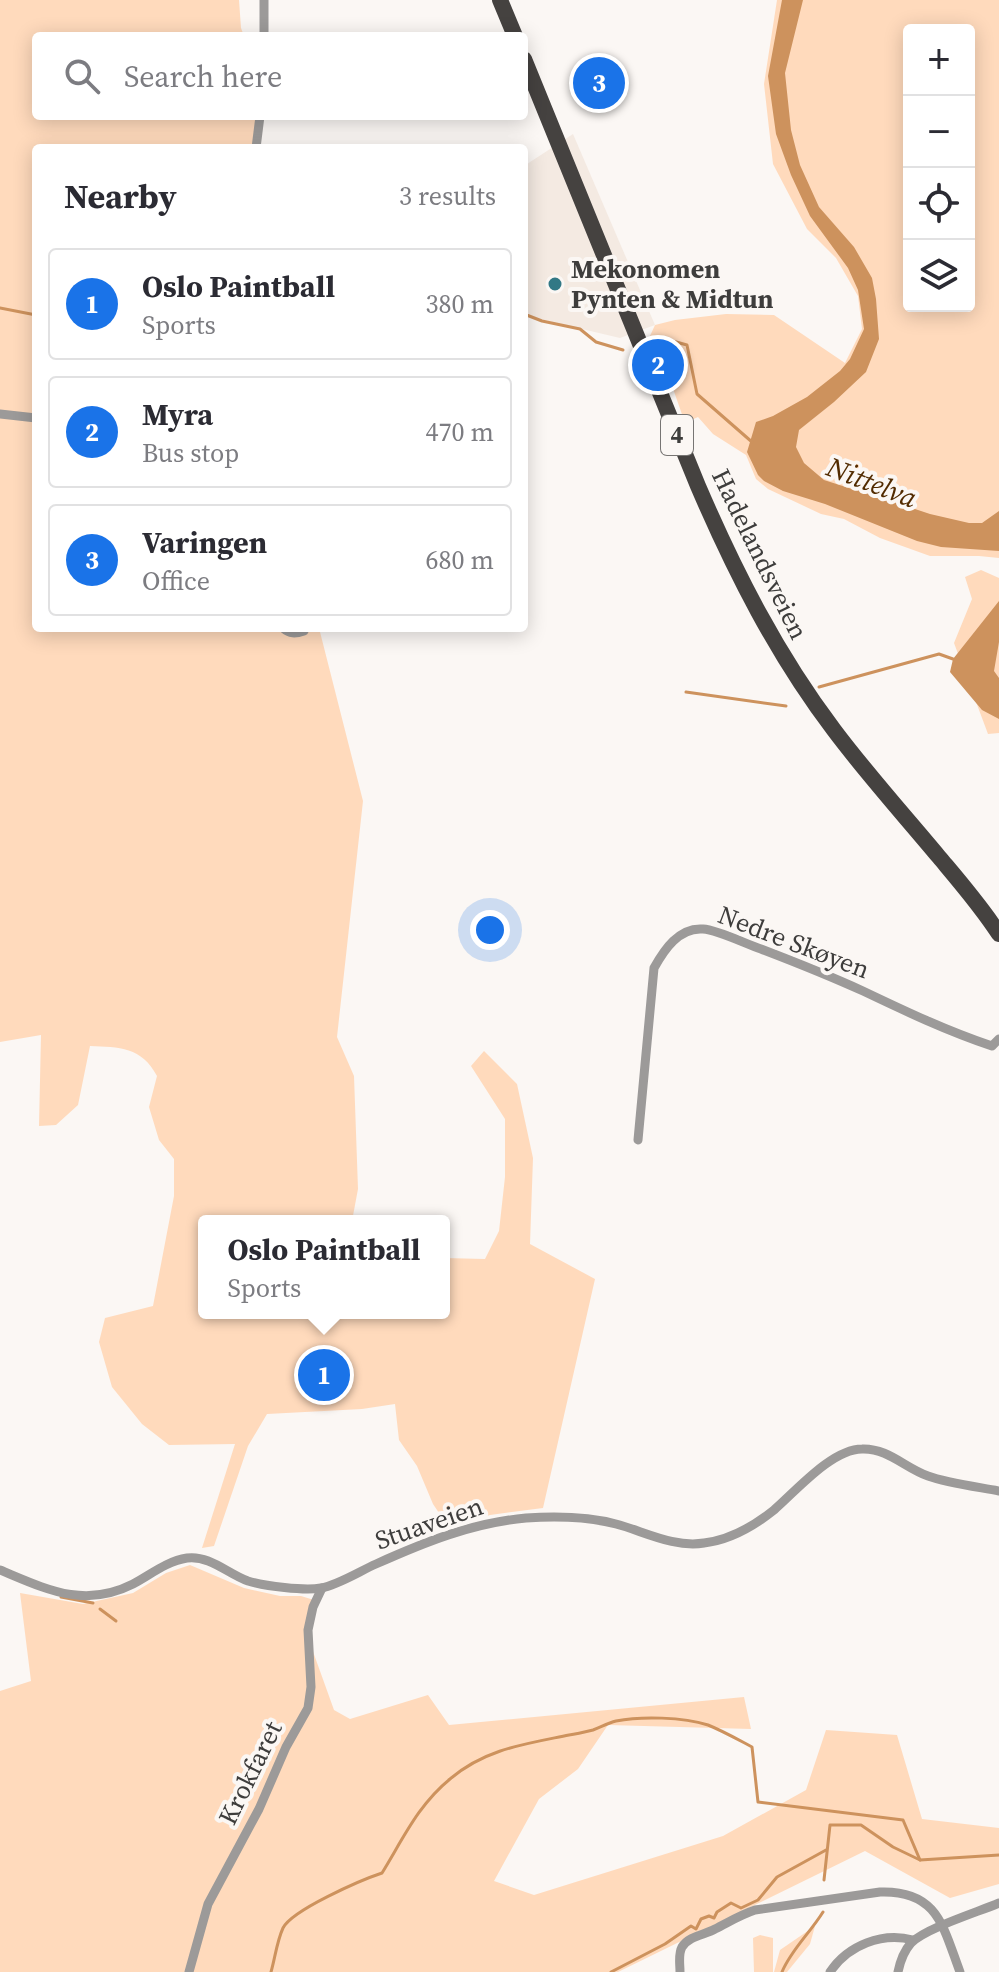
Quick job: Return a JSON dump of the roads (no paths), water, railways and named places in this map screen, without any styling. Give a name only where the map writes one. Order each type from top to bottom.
[{"type":"highway","points":[[500,0],[513,32]]},
{"type":"highway","name":"Hadelandsveien","points":[[528,69],[694,475],[723,543],[758,612],[795,674],[835,730],[962,884],[999,934]]},
{"type":"street","points":[[264,0],[264,32]]},
{"type":"street","points":[[256,144],[260,120]]},
{"type":"street","points":[[0,414],[32,418]]},
{"type":"street","name":"Nedre Skøyen","points":[[638,1140],[654,968],[663,951],[687,931],[703,929],[785,958],[984,1044],[992,1046],[999,1039]]},
{"type":"street","name":"Stuaveien","points":[[0,1570],[45,1588],[90,1597],[125,1588],[175,1561],[198,1558],[247,1580],[278,1586],[322,1588],[458,1530],[499,1521],[557,1517],[590,1518],[665,1539],[702,1544],[743,1530],[771,1512],[830,1462],[857,1449],[897,1458],[929,1477],[999,1491]]},
{"type":"street","name":"Krokfaret","points":[[189,1972],[208,1904],[308,1708],[311,1687],[308,1630],[313,1607],[322,1588]]},
{"type":"street","points":[[680,1972],[684,1944],[735,1917],[755,1910],[896,1891],[922,1899],[936,1914],[960,1972]]},
{"type":"street","points":[[898,1972],[900,1962],[913,1940],[999,1903]]},
{"type":"street","points":[[830,1972],[854,1949],[867,1942],[903,1938],[913,1940]]},
{"type":"waterway","points":[[0,308],[32,314]]},
{"type":"waterway","points":[[528,316],[580,329],[596,342],[623,350]]},
{"type":"waterway","points":[[650,340],[669,340],[687,345],[697,394],[752,442]]},
{"type":"waterway","points":[[819,687],[939,654],[953,659]]},
{"type":"waterway","points":[[686,692],[786,706]]},
{"type":"waterway","points":[[61,1597],[93,1603]]},
{"type":"waterway","points":[[100,1609],[116,1621]]},
{"type":"waterway","points":[[271,1972],[281,1933],[289,1921],[328,1896],[382,1873],[420,1811],[439,1789],[463,1769],[506,1749],[593,1730],[616,1721],[674,1719],[698,1722],[719,1730],[752,1747],[758,1802],[903,1820],[920,1860]]},
{"type":"waterway","points":[[824,1880],[830,1825],[861,1825],[893,1847],[920,1860],[999,1855]]},
{"type":"waterway","points":[[611,1972],[665,1944],[691,1926],[696,1929],[701,1919],[714,1918],[717,1912],[731,1903],[741,1908],[758,1900],[777,1877],[826,1850]]},
{"type":"waterway","points":[[782,1972],[790,1956],[823,1912]]},
{"type":"place","name":"Varingen","points":[[599,83]]},
{"type":"place","name":"Mekonomen Pynten & Midtun","points":[[555,284]]},
{"type":"place","name":"Myra","points":[[658,365]]},
{"type":"place","name":"Oslo Paintball","points":[[324,1375]]},
{"type":"water label","name":"Nittelva","points":[[872,482]]}]
